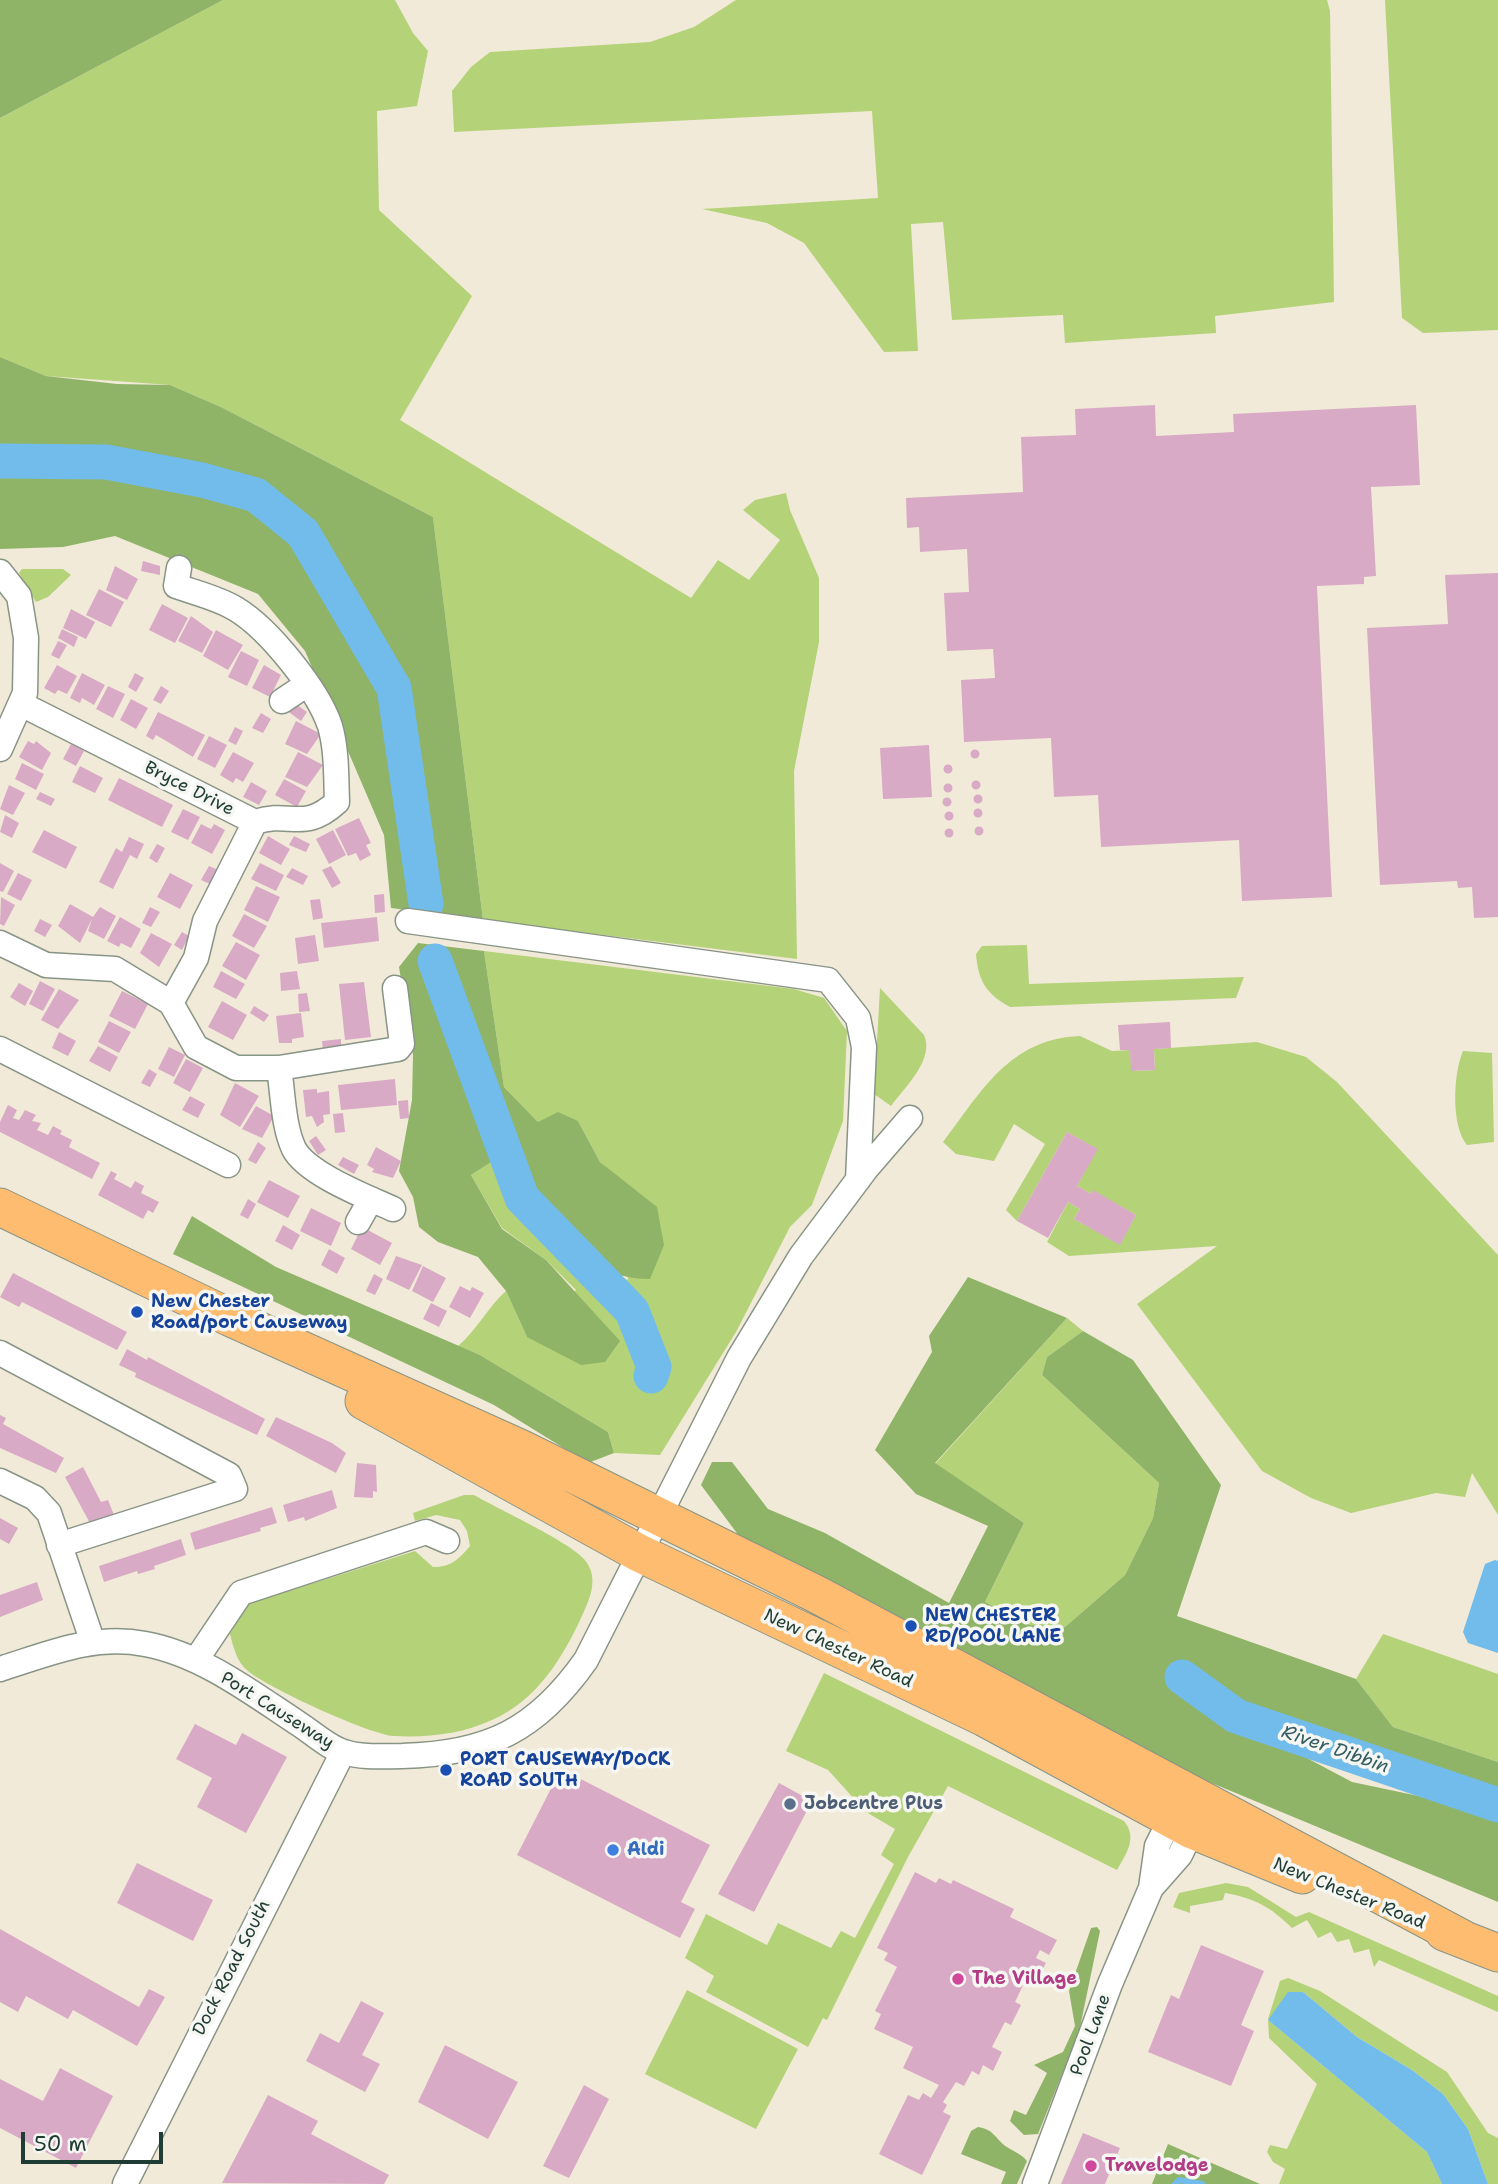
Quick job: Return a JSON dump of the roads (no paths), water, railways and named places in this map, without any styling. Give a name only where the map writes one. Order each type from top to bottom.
[{"type":"highway","name":"New Chester Road","points":[[0,1201],[33,1221]]},
{"type":"highway","name":"New Chester Road","points":[[0,1207],[232,1318],[520,1448],[816,1594],[1185,1815]]},
{"type":"highway","name":"New Chester Road","points":[[232,1318],[370,1404],[639,1553],[1185,1815],[1482,1947]]},
{"type":"street","points":[[179,568],[176,586],[235,608],[256,624],[306,685],[330,727],[337,802],[324,813],[307,821],[279,817],[255,822]]},
{"type":"street","points":[[0,572],[19,596],[24,612],[25,693],[0,749]]},
{"type":"street","points":[[282,701],[306,685]]},
{"type":"street","name":"Bryce Drive","points":[[21,704],[255,822],[205,920],[196,958],[171,1003]]},
{"type":"street","points":[[408,921],[828,980],[858,1018],[864,1047],[858,1180]]},
{"type":"street","points":[[0,943],[46,965],[115,969],[171,1003],[196,1047],[236,1068],[279,1068],[398,1049],[402,1044],[395,988]]},
{"type":"street","points":[[0,1049],[228,1165]]},
{"type":"street","points":[[279,1068],[289,1137],[296,1152],[333,1180],[382,1204],[358,1222]]},
{"type":"street","name":"Port Causeway","points":[[0,1669],[92,1640],[144,1643],[196,1660],[343,1752],[377,1756],[436,1755],[460,1751],[503,1736],[543,1712],[564,1692],[586,1660],[738,1358],[801,1255],[910,1118]]},
{"type":"street","points":[[0,1353],[229,1475],[235,1489],[59,1545]]},
{"type":"street","points":[[0,1481],[44,1505],[92,1640]]},
{"type":"street","points":[[196,1660],[242,1593],[426,1532],[447,1541]]},
{"type":"street","name":"Dock Road South","points":[[125,2184],[343,1752]]},
{"type":"street","name":"Pool Lane","points":[[1035,2184],[1110,1984],[1151,1888],[1157,1846],[1185,1815]]},
{"type":"water","points":[[1498,1561],[1498,1653],[1468,1643],[1463,1632],[1485,1564]]},
{"type":"water","points":[[1288,1992],[1303,1992],[1357,2037],[1412,2070],[1443,2094],[1468,2129],[1488,2184],[1442,2184],[1427,2152],[1268,2020]]},
{"type":"waterway","points":[[0,461],[106,462],[202,480],[256,495],[303,533],[394,688],[426,904]]},
{"type":"waterway","points":[[435,961],[522,1198],[632,1311],[654,1367],[651,1376]]},
{"type":"waterway","name":"River Dibbin","points":[[1182,1677],[1236,1716],[1498,1805]]},
{"type":"waterway","points":[[1175,2184],[1179,2180],[1202,2184]]},
{"type":"place","name":"New Chester Road/port Causeway","points":[[137,1312]]},
{"type":"place","name":"NEW CHESTER RD/POOL LANE","points":[[911,1626]]},
{"type":"place","name":"PORT CAUSEWAY/DOCK ROAD SOUTH","points":[[446,1770]]},
{"type":"place","name":"Jobcentre Plus","points":[[790,1804]]},
{"type":"place","name":"Aldi","points":[[613,1850]]},
{"type":"place","name":"The Village","points":[[958,1979]]},
{"type":"place","name":"Travelodge","points":[[1091,2166]]}]
